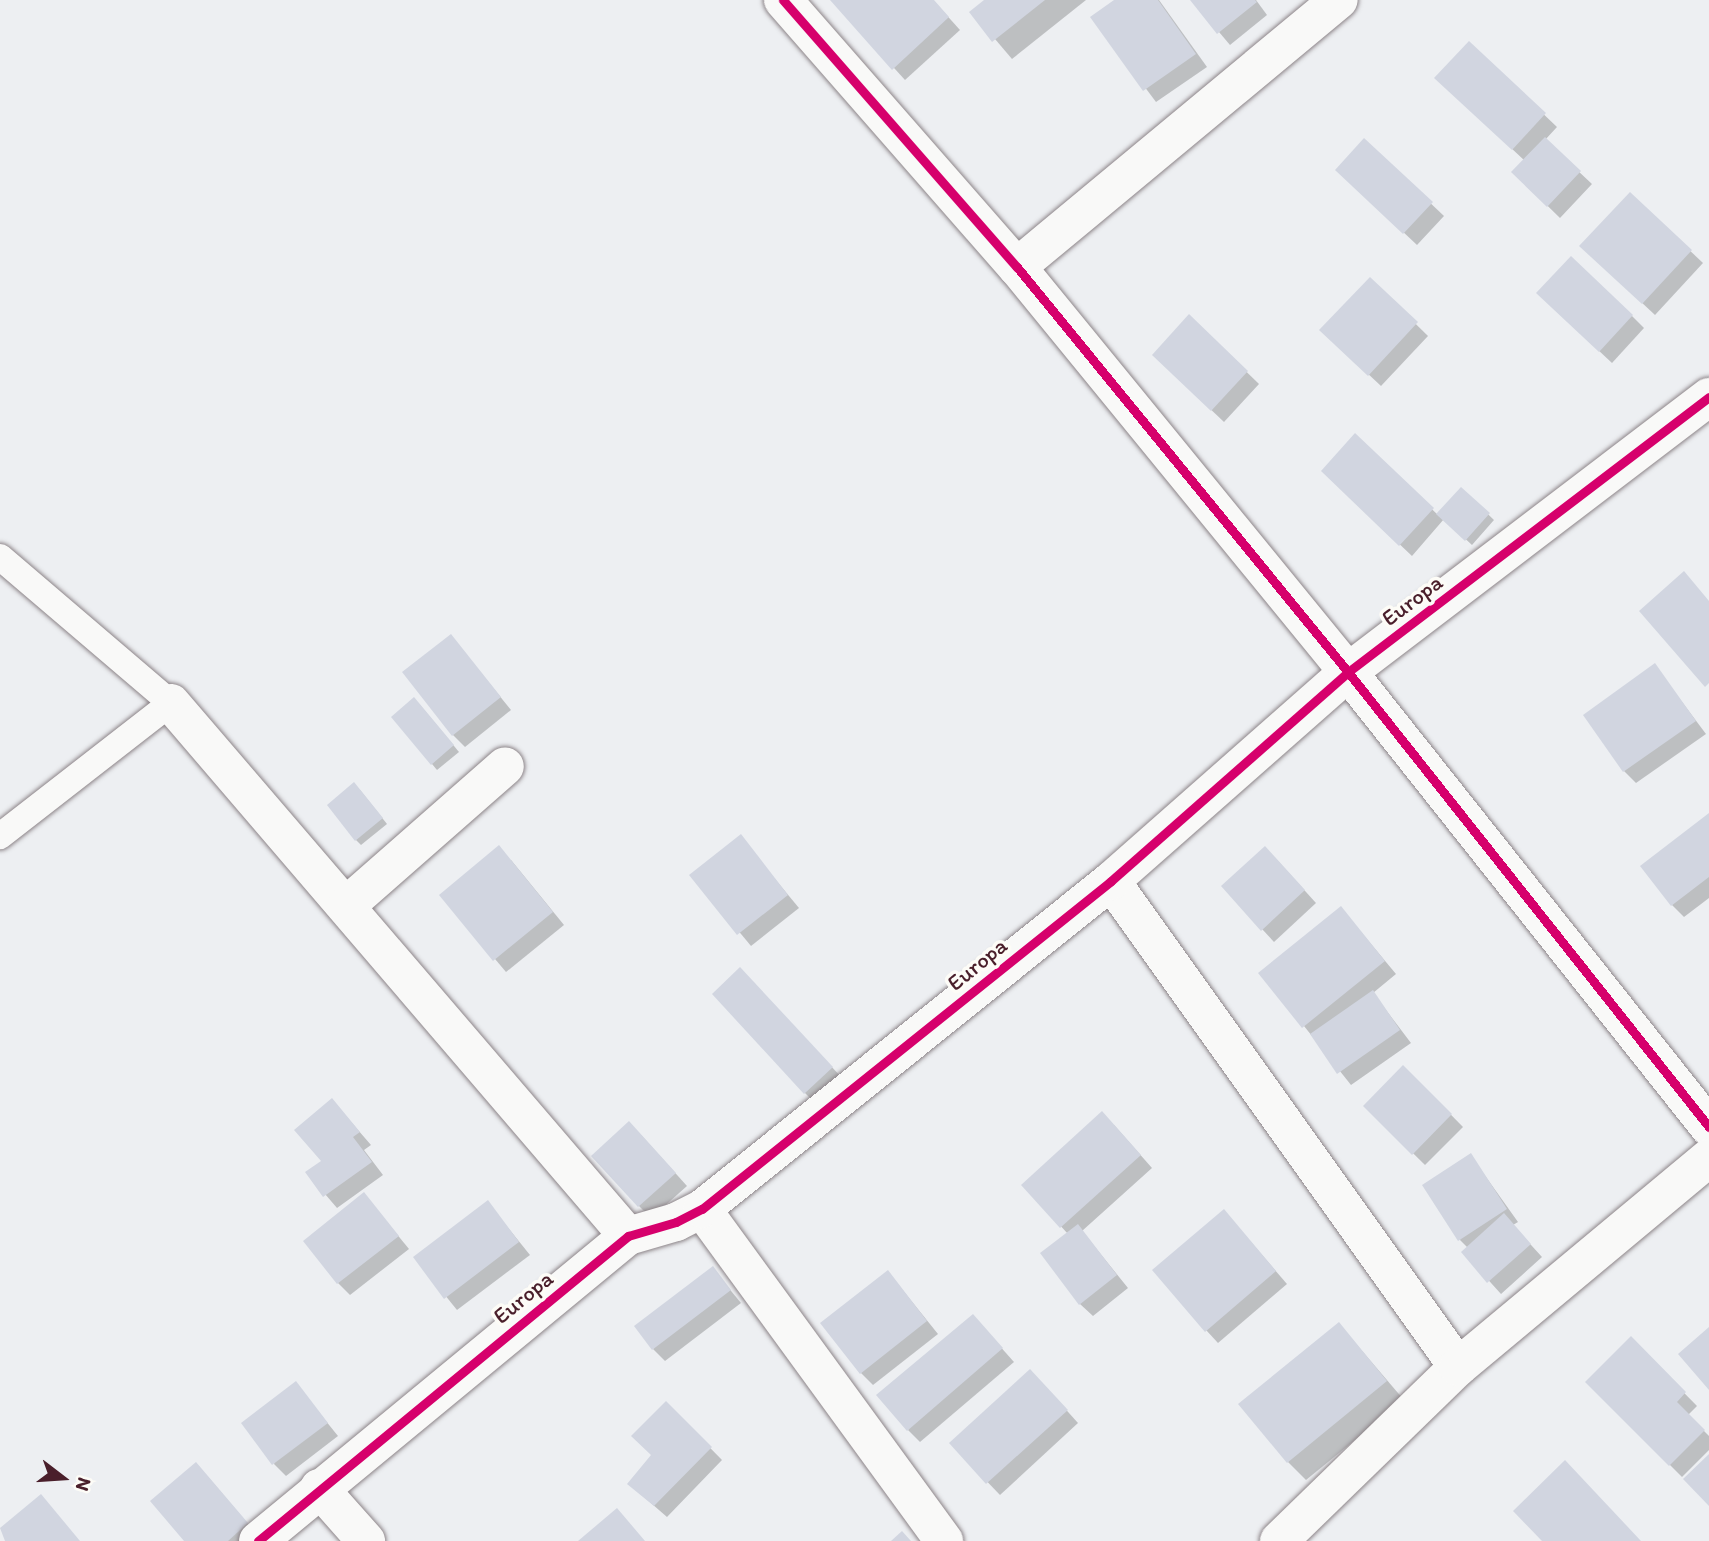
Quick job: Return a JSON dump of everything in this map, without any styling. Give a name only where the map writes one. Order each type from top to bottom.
[{"type":"street","points":[[783,0],[1017,267],[1348,672],[1709,1127]]},
{"type":"street","points":[[1017,267],[1339,0]]},
{"type":"street","name":"Europa","points":[[258,1541],[628,1236],[676,1223],[702,1209],[1111,881],[1348,672],[1709,397]]},
{"type":"street","points":[[171,703],[347,905],[628,1236]]},
{"type":"street","points":[[347,905],[505,766]]},
{"type":"street","points":[[1111,881],[1458,1367]]},
{"type":"street","points":[[1279,1541],[1458,1367],[1709,1157]]},
{"type":"street","points":[[702,1209],[944,1541]]},
{"type":"street","points":[[319,1488],[366,1541]]},
{"type":"lane","points":[[0,557],[171,703],[0,836]]},
{"type":"building","points":[[830,0],[934,0],[949,17],[892,70]]},
{"type":"building","points":[[984,0],[1045,0],[992,42],[969,12]]},
{"type":"building","points":[[1114,0],[1158,0],[1196,54],[1143,91],[1090,17]]},
{"type":"building","points":[[1190,0],[1255,0],[1257,2],[1217,34]]},
{"type":"building","points":[[1469,41],[1546,113],[1512,150],[1434,78]]},
{"type":"building","points":[[1545,137],[1581,171],[1547,207],[1511,172]]},
{"type":"building","points":[[1364,138],[1433,202],[1403,234],[1335,170]]},
{"type":"building","points":[[1630,192],[1692,250],[1642,304],[1579,246]]},
{"type":"building","points":[[1571,256],[1633,315],[1599,352],[1536,293]]},
{"type":"building","points":[[1370,277],[1418,322],[1368,376],[1319,330]]},
{"type":"building","points":[[1189,314],[1248,371],[1211,411],[1152,355]]},
{"type":"building","points":[[1355,433],[1434,508],[1399,546],[1321,471]]},
{"type":"building","points":[[1461,487],[1490,513],[1465,541],[1436,514]]},
{"type":"building","points":[[1684,571],[1709,601],[1709,683],[1705,687],[1639,611]]},
{"type":"building","points":[[451,634],[501,697],[452,736],[402,672]]},
{"type":"building","points":[[1655,663],[1696,721],[1623,772],[1583,715]]},
{"type":"building","points":[[414,697],[454,745],[431,765],[391,717]]},
{"type":"building","points":[[354,782],[383,818],[355,841],[327,805]]},
{"type":"building","points":[[1709,813],[1709,877],[1671,906],[1640,866]]},
{"type":"building","points":[[741,834],[788,895],[737,935],[689,875]]},
{"type":"building","points":[[499,845],[553,912],[493,961],[439,895]]},
{"type":"building","points":[[1265,846],[1305,890],[1261,931],[1221,886]]},
{"type":"building","points":[[1341,906],[1385,961],[1302,1028],[1258,973]]},
{"type":"building","points":[[740,967],[833,1067],[804,1094],[712,994]]},
{"type":"building","points":[[1373,990],[1400,1030],[1337,1074],[1310,1034]]},
{"type":"building","points":[[1403,1065],[1452,1114],[1412,1155],[1363,1106]]},
{"type":"building","points":[[332,1098],[360,1132],[353,1137],[372,1162],[323,1197],[305,1172],[321,1161],[294,1130]]},
{"type":"building","points":[[1102,1111],[1141,1155],[1060,1228],[1021,1185]]},
{"type":"building","points":[[629,1121],[676,1173],[638,1207],[591,1156]]},
{"type":"building","points":[[1471,1153],[1507,1209],[1458,1241],[1422,1185]]},
{"type":"building","points":[[364,1192],[399,1236],[337,1284],[303,1241]]},
{"type":"building","points":[[488,1200],[519,1242],[444,1299],[413,1257]]},
{"type":"building","points":[[1224,1209],[1276,1271],[1205,1332],[1152,1270]]},
{"type":"building","points":[[1504,1213],[1531,1244],[1487,1283],[1461,1252]]},
{"type":"building","points":[[1078,1224],[1117,1275],[1079,1305],[1040,1253]]},
{"type":"building","points":[[713,1266],[731,1290],[652,1350],[634,1326]]},
{"type":"building","points":[[888,1270],[927,1321],[860,1374],[820,1323]]},
{"type":"building","points":[[973,1314],[1003,1348],[907,1431],[876,1395]]},
{"type":"building","points":[[1339,1322],[1387,1381],[1287,1463],[1238,1404]]},
{"type":"building","points":[[1709,1327],[1709,1390],[1678,1354]]},
{"type":"building","points":[[1631,1336],[1686,1392],[1677,1402],[1705,1430],[1669,1466],[1585,1382]]},
{"type":"building","points":[[1030,1369],[1068,1410],[986,1484],[949,1443]]},
{"type":"building","points":[[296,1381],[328,1423],[272,1465],[241,1423]]},
{"type":"building","points":[[666,1401],[712,1447],[654,1506],[627,1484],[651,1455],[631,1436]]},
{"type":"building","points":[[1709,1454],[1709,1506],[1683,1479]]},
{"type":"building","points":[[1565,1460],[1641,1541],[1542,1541],[1513,1511]]},
{"type":"building","points":[[196,1462],[248,1523],[228,1541],[184,1541],[150,1501]]},
{"type":"building","points":[[41,1494],[80,1541],[5,1541],[0,1528]]},
{"type":"building","points":[[617,1508],[645,1541],[578,1541]]},
{"type":"building","points":[[902,1531],[911,1541],[891,1541]]},
{"type":"cycle path","points":[[783,0],[1017,267],[1348,672],[1709,1127]]},
{"type":"cycle path","points":[[258,1541],[628,1236],[676,1222],[702,1209],[1111,881],[1348,672],[1709,397]]}]
